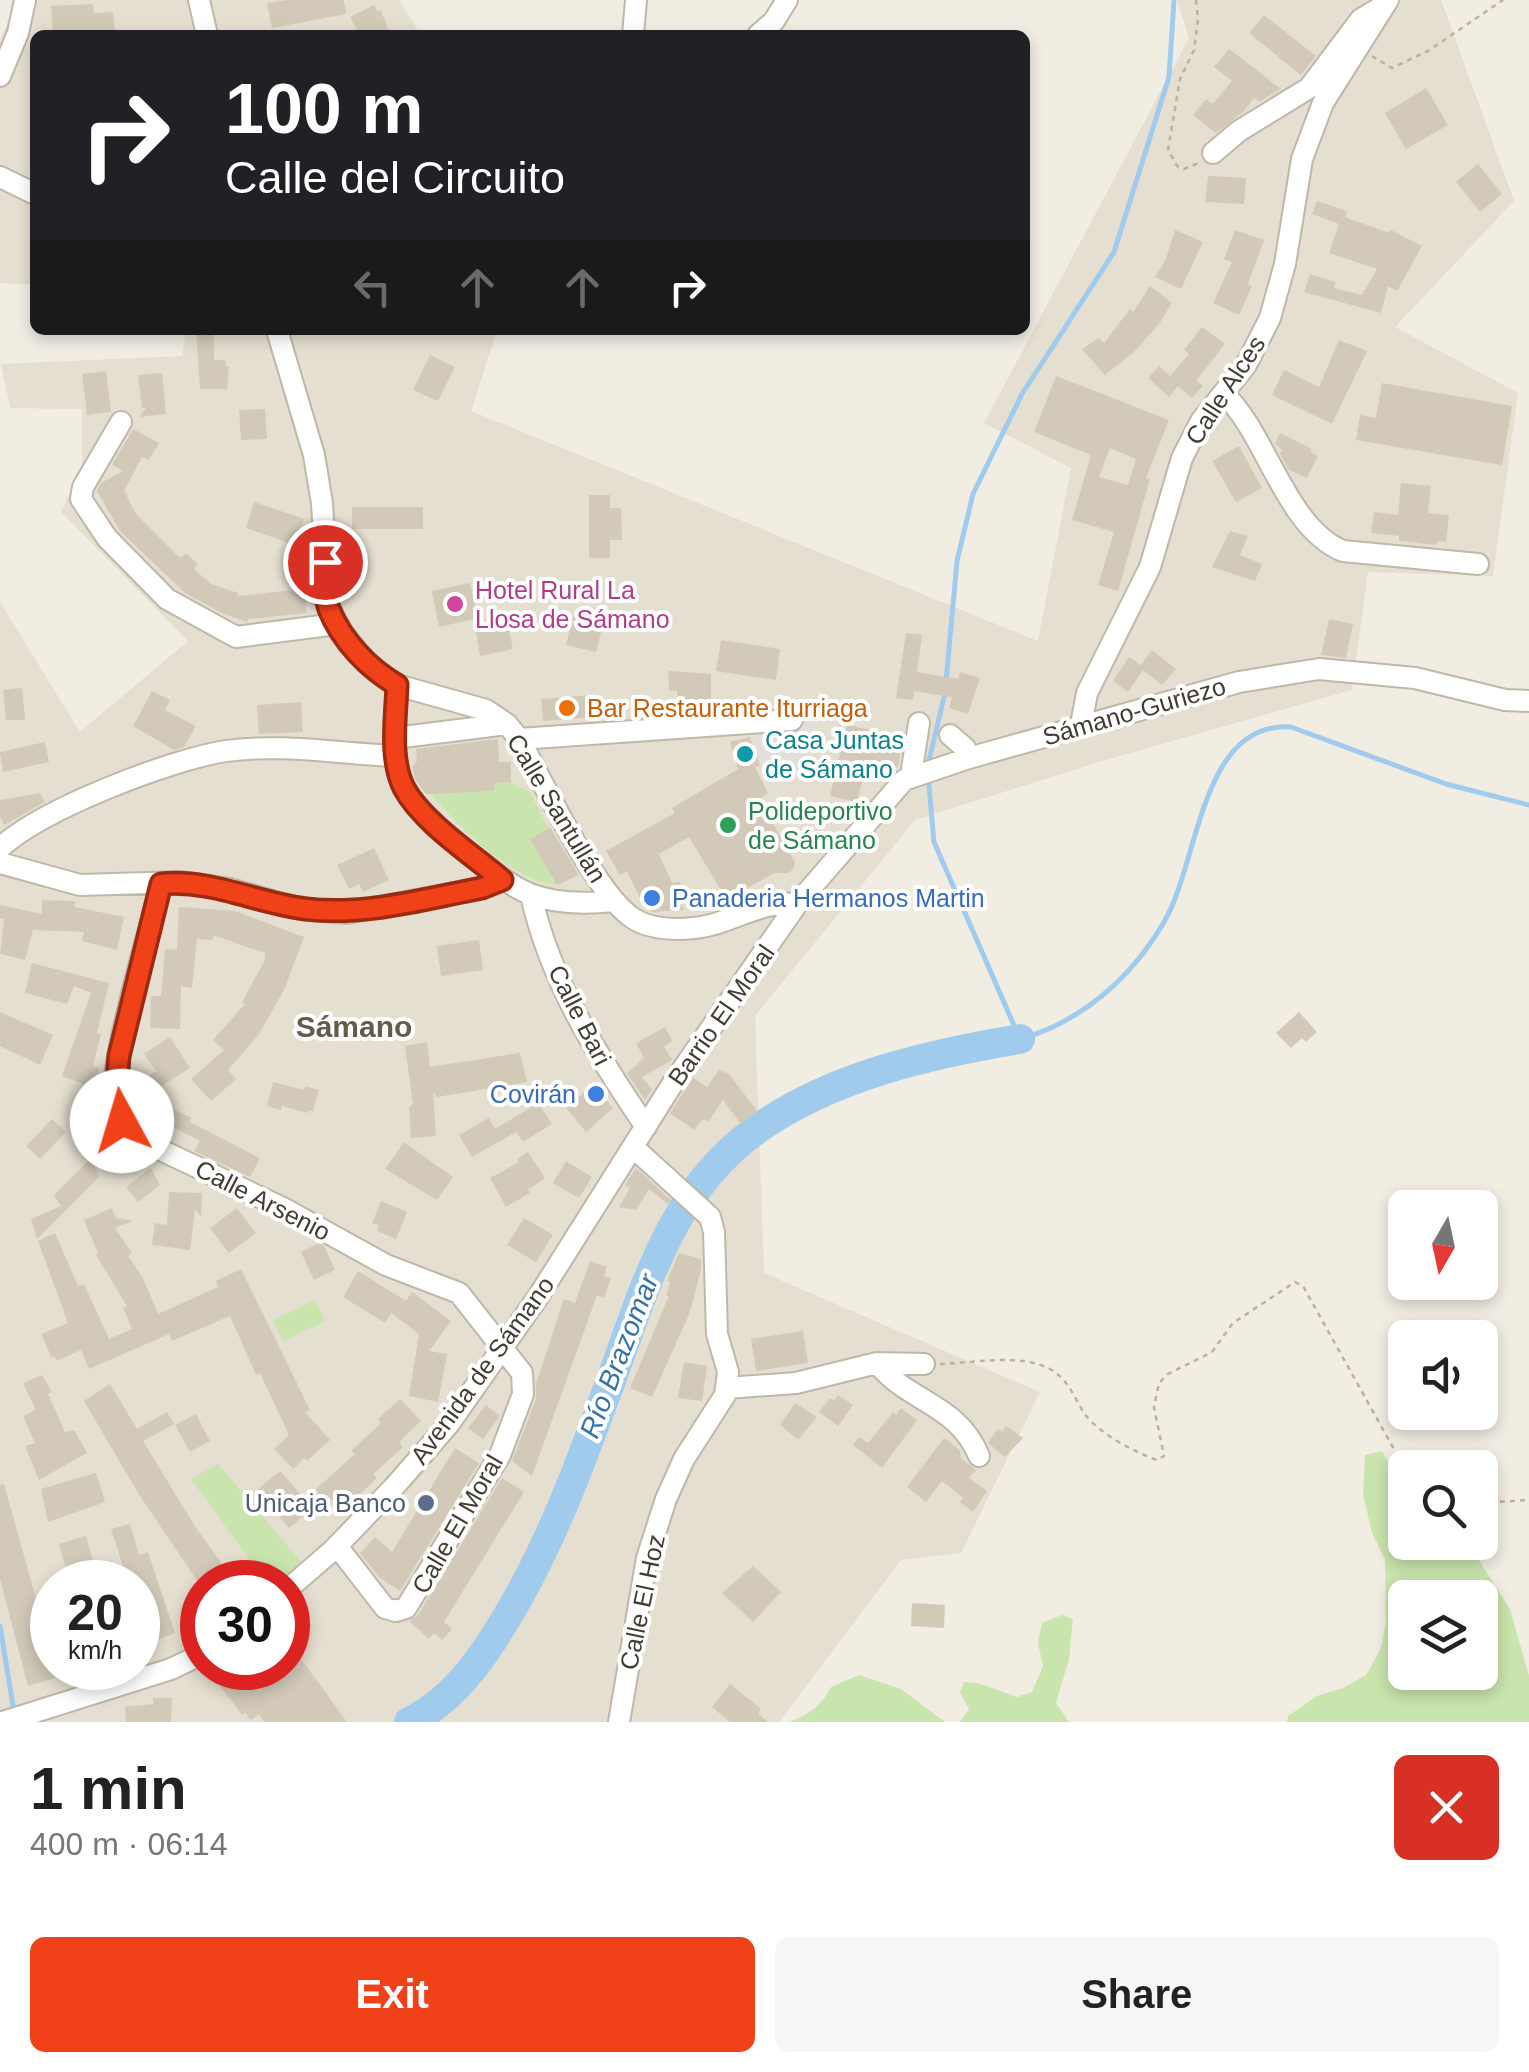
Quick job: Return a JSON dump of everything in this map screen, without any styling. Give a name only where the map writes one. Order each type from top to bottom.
[{"type":"street","points":[[0,76],[18,33],[25,0]]},
{"type":"street","points":[[199,0],[206,30]]},
{"type":"street","points":[[633,30],[636,0]]},
{"type":"street","points":[[764,30],[787,0]]},
{"type":"street","points":[[1212,153],[1239,131],[1309,88],[1361,19],[1386,2]]},
{"type":"street","name":"Calle Alces","points":[[1080,725],[1087,693],[1150,567],[1182,458],[1202,421],[1246,365],[1270,318],[1286,264],[1302,159],[1324,103],[1386,2]]},
{"type":"street","points":[[0,177],[30,192]]},
{"type":"street","name":"Calle Santullán","points":[[278,335],[314,455],[322,503],[328,606],[368,664],[397,685],[486,710],[513,732],[614,901],[638,922],[678,930],[716,924],[772,904],[797,904]]},
{"type":"street","points":[[1224,394],[1238,407],[1286,494],[1328,545],[1343,551],[1478,564]]},
{"type":"street","points":[[121,422],[83,486],[80,499],[107,538],[167,598],[236,638],[338,624]]},
{"type":"street","name":"Sámano-Guriezo","points":[[797,904],[892,792],[923,772],[1080,725],[1239,682],[1319,669],[1415,678],[1505,700],[1529,701]]},
{"type":"street","points":[[397,685],[396,747],[404,788],[432,821],[502,880],[531,895],[569,902],[614,901]]},
{"type":"street","points":[[0,848],[40,820],[85,798],[206,756],[258,750],[396,747],[513,732],[792,720]]},
{"type":"street","points":[[919,723],[923,772]]},
{"type":"street","points":[[950,735],[965,748],[969,758]]},
{"type":"street","points":[[0,863],[80,885],[180,882],[230,890],[300,909],[346,913],[482,888],[502,880]]},
{"type":"street","name":"Calle Arsenio","points":[[161,884],[119,1056],[115,1105],[128,1130],[144,1142],[283,1208],[386,1265],[459,1293],[504,1346]]},
{"type":"street","name":"Calle Bari","points":[[531,895],[540,933],[586,1036],[646,1127]]},
{"type":"street","name":"Barrio El Moral","points":[[646,1127],[797,904]]},
{"type":"street","name":"Avenida de Sámano","points":[[310,1569],[394,1487],[449,1424],[646,1127]]},
{"type":"street","points":[[634,1148],[710,1217],[714,1232],[717,1334],[728,1372],[726,1388],[796,1383],[877,1363],[924,1364]]},
{"type":"street","name":"Calle El Moral","points":[[336,1546],[385,1608],[396,1612],[406,1608],[500,1455],[523,1394],[522,1373],[504,1346]]},
{"type":"street","points":[[877,1363],[892,1382],[934,1403],[956,1420],[970,1436],[979,1456]]},
{"type":"street","name":"Calle El Hoz","points":[[619,1722],[647,1558],[684,1459],[717,1410],[726,1388]]},
{"type":"street","points":[[4,1722],[180,1665]]},
{"type":"path","points":[[1196,0],[1194,50],[1180,79],[1168,150],[1177,166],[1184,169],[1212,153]]},
{"type":"path","points":[[1359,48],[1392,68],[1428,51],[1503,0]]},
{"type":"path","points":[[924,1364],[1024,1361],[1050,1369],[1062,1377],[1086,1416],[1156,1460],[1164,1456],[1154,1407],[1159,1383],[1212,1352],[1234,1324],[1295,1282],[1304,1286],[1395,1450]]},
{"type":"path","points":[[1498,1502],[1529,1500]]},
{"type":"shaded area","points":[[17,0],[399,0],[418,30],[30,30],[30,285],[0,283],[0,40]]},
{"type":"shaded area","points":[[1177,0],[1441,0],[1514,201],[1395,327],[1518,393],[1493,576],[1368,572],[1352,690],[1109,759],[915,820],[755,1016],[764,1273],[1040,1392],[961,1553],[901,1560],[779,1722],[0,1722],[0,602],[80,732],[188,641],[61,512],[82,466],[82,409],[10,408],[1,364],[182,356],[185,335],[495,335],[471,411],[1038,641],[1071,468],[984,423],[1189,38]]},
{"type":"shaded area","points":[[813,710],[809,767],[770,791],[750,728]]},
{"type":"green space","points":[[511,782],[530,792],[548,828],[530,839],[557,885],[504,863],[471,836],[431,793],[494,790],[494,783]]},
{"type":"green space","points":[[315,1300],[325,1321],[283,1341],[273,1320]]},
{"type":"green space","points":[[1382,1451],[1388,1462],[1388,1560],[1479,1560],[1492,1580],[1388,1580],[1388,1690],[1498,1690],[1498,1590],[1510,1609],[1529,1676],[1529,1722],[1287,1722],[1288,1716],[1317,1696],[1366,1675],[1381,1648],[1386,1623],[1385,1559],[1372,1533],[1363,1494],[1365,1455]]},
{"type":"green space","points":[[218,1464],[300,1560],[250,1560],[191,1479]]},
{"type":"green space","points":[[1062,1615],[1073,1619],[1069,1659],[1056,1703],[1069,1722],[960,1722],[969,1709],[960,1693],[964,1682],[1017,1697],[1032,1692],[1043,1666],[1038,1643],[1042,1623]]},
{"type":"green space","points":[[859,1675],[901,1689],[945,1722],[789,1722],[814,1709],[831,1687]]},
{"type":"building","points":[[344,0],[346,14],[272,28],[267,3]]},
{"type":"building","points":[[93,4],[94,13],[113,12],[115,30],[53,30],[51,6]]},
{"type":"building","points":[[374,5],[378,12],[381,10],[388,30],[357,30],[350,17]]},
{"type":"building","points":[[1264,15],[1316,56],[1301,75],[1249,33]]},
{"type":"building","points":[[1229,49],[1281,89],[1259,102],[1254,98],[1216,133],[1193,115],[1206,99],[1213,104],[1232,81],[1214,67]]},
{"type":"building","points":[[1426,88],[1448,125],[1406,149],[1385,113]]},
{"type":"building","points":[[1478,164],[1502,194],[1480,212],[1456,182]]},
{"type":"building","points":[[1208,176],[1246,178],[1244,204],[1205,202]]},
{"type":"building","points":[[1317,201],[1347,211],[1345,217],[1389,233],[1391,230],[1422,246],[1397,291],[1388,286],[1381,313],[1304,292],[1310,274],[1336,282],[1334,288],[1362,295],[1377,269],[1329,253],[1339,224],[1312,214]]},
{"type":"building","points":[[1175,230],[1203,242],[1181,289],[1155,277]]},
{"type":"building","points":[[1235,230],[1264,240],[1248,284],[1252,286],[1239,315],[1213,303],[1232,262],[1224,259]]},
{"type":"building","points":[[1150,286],[1172,303],[1134,352],[1105,375],[1082,349],[1099,338],[1104,343],[1130,309],[1133,312]]},
{"type":"building","points":[[1202,327],[1225,344],[1196,381],[1203,386],[1192,398],[1178,386],[1169,397],[1148,378],[1159,366],[1170,376],[1189,354],[1184,350]]},
{"type":"building","points":[[196,335],[214,335],[214,360],[225,360],[229,367],[227,389],[200,389]]},
{"type":"building","points":[[1339,340],[1367,351],[1332,424],[1272,395],[1284,370],[1319,387]]},
{"type":"building","points":[[430,355],[455,367],[438,401],[413,390]]},
{"type":"building","points":[[106,371],[111,412],[87,415],[82,374]]},
{"type":"building","points":[[162,373],[166,414],[139,417],[146,408],[142,408],[138,375]]},
{"type":"building","points":[[1056,376],[1169,420],[1146,478],[1150,479],[1118,591],[1098,585],[1114,532],[1072,520],[1091,455],[1034,432]],"holes":[[[1110,448],[1136,459],[1128,485],[1099,477]]]},
{"type":"building","points":[[1382,383],[1512,406],[1502,465],[1356,440],[1360,415],[1376,418]]},
{"type":"building","points":[[265,409],[267,439],[241,440],[239,410]]},
{"type":"building","points":[[133,429],[159,443],[149,460],[142,457],[124,491],[136,514],[177,555],[181,558],[186,553],[198,564],[194,569],[211,584],[238,593],[237,596],[304,589],[307,613],[247,622],[220,612],[185,593],[120,531],[97,491],[101,483],[123,471],[112,465]]},
{"type":"building","points":[[1280,433],[1318,456],[1307,478],[1289,470],[1275,443]]},
{"type":"building","points":[[1239,446],[1262,488],[1236,502],[1212,461]]},
{"type":"building","points":[[1401,483],[1431,486],[1428,513],[1449,515],[1446,542],[1437,541],[1437,545],[1399,541],[1399,536],[1371,533],[1374,512],[1398,515]]},
{"type":"building","points":[[589,495],[610,495],[610,508],[621,508],[622,540],[610,540],[610,558],[589,558]]},
{"type":"building","points":[[254,502],[304,519],[295,545],[246,528]]},
{"type":"building","points":[[352,507],[423,507],[423,529],[352,529]]},
{"type":"building","points":[[1230,531],[1248,536],[1240,555],[1262,564],[1255,581],[1212,567]]},
{"type":"building","name":"Hotel Rural La Llosa de Sámano","points":[[470,583],[478,618],[439,627],[432,591]]},
{"type":"building","points":[[573,616],[603,624],[596,652],[566,645]]},
{"type":"building","points":[[1329,619],[1353,624],[1346,658],[1321,655]]},
{"type":"building","points":[[508,625],[513,649],[480,656],[476,632]]},
{"type":"building","points":[[906,633],[922,635],[917,672],[958,679],[960,672],[980,678],[968,714],[949,708],[952,697],[914,691],[913,700],[896,698]]},
{"type":"building","points":[[721,640],[780,649],[776,680],[716,671]]},
{"type":"building","points":[[1152,650],[1176,669],[1162,685],[1143,670],[1128,692],[1113,681],[1129,657],[1141,665]]},
{"type":"building","points":[[668,671],[711,674],[711,704],[677,704],[677,691],[669,691]]},
{"type":"building","points":[[22,688],[25,720],[6,720],[3,690]]},
{"type":"building","points":[[152,691],[170,700],[165,710],[196,726],[184,747],[174,750],[133,726]]},
{"type":"building","name":"Bar Restaurante Iturriaga","points":[[591,695],[593,717],[543,721],[541,699]]},
{"type":"building","points":[[301,702],[303,732],[259,734],[257,705]]},
{"type":"building","points":[[847,725],[903,737],[898,767],[868,760],[857,802],[830,796]]},
{"type":"building","name":"Polideportivo de Sámano","points":[[750,737],[760,766],[755,767],[768,793],[759,799],[795,862],[794,868],[789,873],[774,873],[727,900],[689,837],[659,854],[672,883],[680,882],[684,893],[678,896],[684,910],[652,912],[652,903],[643,904],[627,871],[620,875],[606,851],[675,813],[672,808],[738,769],[730,742]]},
{"type":"building","points":[[498,739],[499,762],[511,762],[511,782],[494,783],[494,791],[426,794],[415,779],[412,767],[417,761],[416,749]]},
{"type":"building","points":[[45,742],[49,762],[3,772],[0,752]]},
{"type":"building","points":[[40,793],[45,802],[4,825],[0,800]]},
{"type":"building","points":[[550,827],[579,875],[557,885],[530,839]]},
{"type":"building","points":[[374,848],[389,880],[363,892],[359,884],[349,889],[337,865]]},
{"type":"building","points":[[42,900],[75,901],[75,907],[124,917],[117,950],[82,941],[84,932],[33,930],[25,960],[0,954],[4,919],[0,918],[0,905],[42,914]]},
{"type":"building","points":[[179,907],[235,911],[304,937],[284,990],[259,1034],[228,1070],[236,1079],[211,1101],[191,1079],[224,1050],[213,1040],[245,1004],[242,1002],[265,953],[213,935],[213,940],[197,939],[192,988],[181,986],[180,1029],[150,1028],[151,996],[161,996],[165,949],[177,950]]},
{"type":"building","points":[[479,940],[483,970],[441,976],[437,946]]},
{"type":"building","points":[[32,963],[109,983],[93,1066],[99,1068],[92,1087],[62,1076],[91,993],[74,986],[67,1004],[25,993]]},
{"type":"building","points":[[0,1012],[53,1035],[40,1065],[0,1046]]},
{"type":"building","points":[[1299,1012],[1317,1032],[1291,1048],[1276,1033]]},
{"type":"building","points":[[665,1027],[673,1041],[664,1046],[672,1060],[642,1077],[652,1090],[645,1100],[627,1073],[644,1058],[636,1043]]},
{"type":"building","points":[[170,1037],[190,1068],[155,1090],[161,1099],[146,1109],[131,1087],[156,1071],[144,1054]]},
{"type":"building","points":[[427,1042],[430,1067],[520,1053],[527,1082],[437,1097],[433,1092],[436,1136],[411,1138],[409,1107],[413,1104],[405,1046]]},
{"type":"building","points":[[719,1070],[729,1074],[757,1111],[741,1124],[723,1100],[708,1122],[703,1119],[694,1130],[670,1113],[693,1078],[707,1087]]},
{"type":"building","points":[[273,1082],[319,1090],[313,1111],[267,1106]]},
{"type":"building","points":[[593,1085],[613,1108],[586,1132],[566,1108]]},
{"type":"building","points":[[538,1103],[552,1124],[523,1142],[516,1132],[472,1157],[459,1135],[489,1118],[495,1129]]},
{"type":"building","points":[[173,1109],[260,1158],[250,1177],[194,1151],[200,1141],[167,1124]]},
{"type":"building","points":[[52,1119],[66,1132],[40,1159],[26,1146]]},
{"type":"building","points":[[404,1142],[453,1177],[437,1200],[385,1169]]},
{"type":"building","points":[[528,1152],[545,1178],[528,1190],[530,1193],[506,1207],[490,1178],[519,1162],[517,1159]]},
{"type":"building","points":[[91,1158],[99,1177],[37,1239],[31,1219],[61,1206],[54,1195]]},
{"type":"building","points":[[566,1161],[592,1177],[579,1198],[553,1183]]},
{"type":"building","points":[[151,1168],[160,1185],[138,1202],[126,1187]]},
{"type":"building","points":[[636,1168],[672,1201],[668,1204],[649,1189],[636,1210],[619,1207],[630,1188],[625,1185]]},
{"type":"building","points":[[169,1192],[202,1193],[201,1216],[195,1209],[190,1250],[152,1245],[155,1223],[167,1225]]},
{"type":"building","points":[[381,1201],[407,1212],[396,1239],[377,1231],[379,1225],[372,1223]]},
{"type":"building","points":[[112,1208],[116,1218],[133,1221],[115,1228],[132,1253],[128,1256],[143,1278],[158,1314],[218,1287],[216,1281],[241,1269],[310,1410],[305,1412],[330,1440],[307,1461],[304,1458],[293,1469],[274,1449],[289,1435],[230,1316],[172,1341],[169,1334],[89,1369],[81,1350],[57,1361],[52,1358],[41,1334],[68,1323],[38,1241],[55,1233],[78,1286],[84,1284],[109,1339],[132,1329],[123,1308],[127,1306],[96,1255],[84,1220]]},
{"type":"building","points":[[237,1208],[256,1233],[229,1253],[210,1228]]},
{"type":"building","points":[[524,1218],[553,1235],[536,1262],[507,1245]]},
{"type":"building","points":[[319,1243],[335,1270],[314,1280],[301,1252]]},
{"type":"building","points":[[679,1253],[701,1259],[701,1269],[690,1312],[652,1397],[630,1388],[669,1296],[667,1281]]},
{"type":"building","points":[[590,1261],[607,1267],[604,1276],[611,1278],[604,1298],[597,1295],[532,1476],[512,1461],[536,1399],[536,1384],[564,1299],[575,1303]]},
{"type":"building","points":[[358,1271],[406,1301],[412,1292],[451,1321],[429,1351],[447,1354],[438,1402],[409,1396],[419,1334],[391,1313],[385,1323],[343,1297]]},
{"type":"building","points":[[803,1331],[808,1363],[756,1371],[751,1339]]},
{"type":"building","points":[[684,1362],[707,1366],[702,1401],[678,1398]]},
{"type":"building","points":[[42,1375],[65,1432],[74,1430],[87,1453],[39,1480],[25,1446],[35,1443],[23,1416],[36,1410],[23,1383]]},
{"type":"building","points":[[110,1384],[137,1429],[167,1412],[174,1424],[143,1441],[219,1560],[183,1560],[84,1401]]},
{"type":"building","points":[[838,1395],[853,1405],[838,1426],[819,1412],[830,1398],[834,1401]]},
{"type":"building","points":[[400,1399],[421,1421],[399,1442],[403,1447],[373,1474],[377,1478],[342,1511],[327,1495],[289,1528],[257,1490],[280,1471],[305,1499],[355,1454],[351,1451]]},
{"type":"building","points":[[795,1403],[817,1417],[798,1440],[780,1425]]},
{"type":"building","points":[[486,1405],[500,1416],[483,1439],[468,1428]]},
{"type":"building","points":[[901,1408],[917,1420],[882,1468],[853,1445],[859,1437],[868,1443],[893,1412],[896,1415]]},
{"type":"building","points":[[196,1414],[210,1441],[190,1452],[175,1425]]},
{"type":"building","points":[[1006,1426],[1023,1438],[1005,1457],[988,1443],[998,1429],[1002,1432]]},
{"type":"building","points":[[944,1438],[976,1470],[969,1478],[987,1491],[973,1512],[942,1481],[926,1502],[907,1487]]},
{"type":"building","points":[[455,1448],[479,1463],[400,1591],[379,1577],[360,1553],[375,1537],[392,1552]]},
{"type":"building","points":[[96,1473],[105,1502],[48,1522],[41,1489]]},
{"type":"building","points":[[502,1478],[524,1492],[444,1622],[452,1629],[442,1640],[434,1633],[429,1639],[409,1621],[418,1615]]},
{"type":"building","points":[[4,1484],[30,1578],[28,1686],[0,1579],[0,1485]]},
{"type":"building","points":[[130,1524],[139,1555],[148,1552],[151,1560],[121,1560],[111,1529]]},
{"type":"building","points":[[86,1536],[93,1560],[64,1560],[59,1544]]},
{"type":"building","points":[[753,1566],[781,1592],[753,1622],[722,1593]]},
{"type":"building","points":[[160,1588],[175,1633],[160,1639]]},
{"type":"building","points":[[912,1603],[945,1605],[944,1628],[911,1626]]},
{"type":"building","points":[[310,1671],[347,1722],[264,1722],[259,1714],[251,1720],[245,1713],[242,1715],[223,1690],[310,1690]]},
{"type":"building","points":[[730,1684],[761,1709],[758,1714],[768,1722],[730,1722],[712,1707]]},
{"type":"building","points":[[153,1698],[172,1698],[171,1722],[126,1722],[125,1707],[153,1704]]},
{"type":"waterway","points":[[946,682],[957,561],[973,494],[1022,394],[1114,252],[1169,77],[1174,0]]},
{"type":"waterway","points":[[928,765],[945,693]]},
{"type":"waterway","points":[[928,776],[934,842],[1020,1039],[1084,1009],[1137,961],[1176,897],[1206,800],[1220,770],[1238,746],[1261,731],[1291,727],[1446,784],[1529,805]]},
{"type":"waterway","name":"Río Brazomar","points":[[409,1722],[457,1686],[494,1639],[514,1605],[580,1463],[651,1273],[683,1209],[703,1180],[756,1130],[816,1095],[917,1060],[1020,1039]]},
{"type":"waterway","points":[[0,1626],[14,1712]]},
{"type":"place","name":"Hotel Rural La Llosa de Sámano","points":[[455,604]]},
{"type":"place","name":"Bar Restaurante Iturriaga","points":[[567,708]]},
{"type":"place","name":"Casa Juntas de Sámano","points":[[745,754]]},
{"type":"place","name":"Polideportivo de Sámano","points":[[728,825]]},
{"type":"place","name":"Panaderia Hermanos Martin","points":[[652,898]]},
{"type":"place","name":"Covirán","points":[[596,1094]]},
{"type":"place","name":"Unicaja Banco","points":[[426,1503]]},
{"type":"district","name":"Sámano","points":[[354,1026]]},
{"type":"route","points":[[122,1121],[115,1105],[119,1056],[161,884],[180,882],[230,890],[300,909],[346,913],[482,888],[502,880],[432,821],[404,788],[395,738],[397,685],[368,664],[343,634],[328,606],[325,562]]}]
